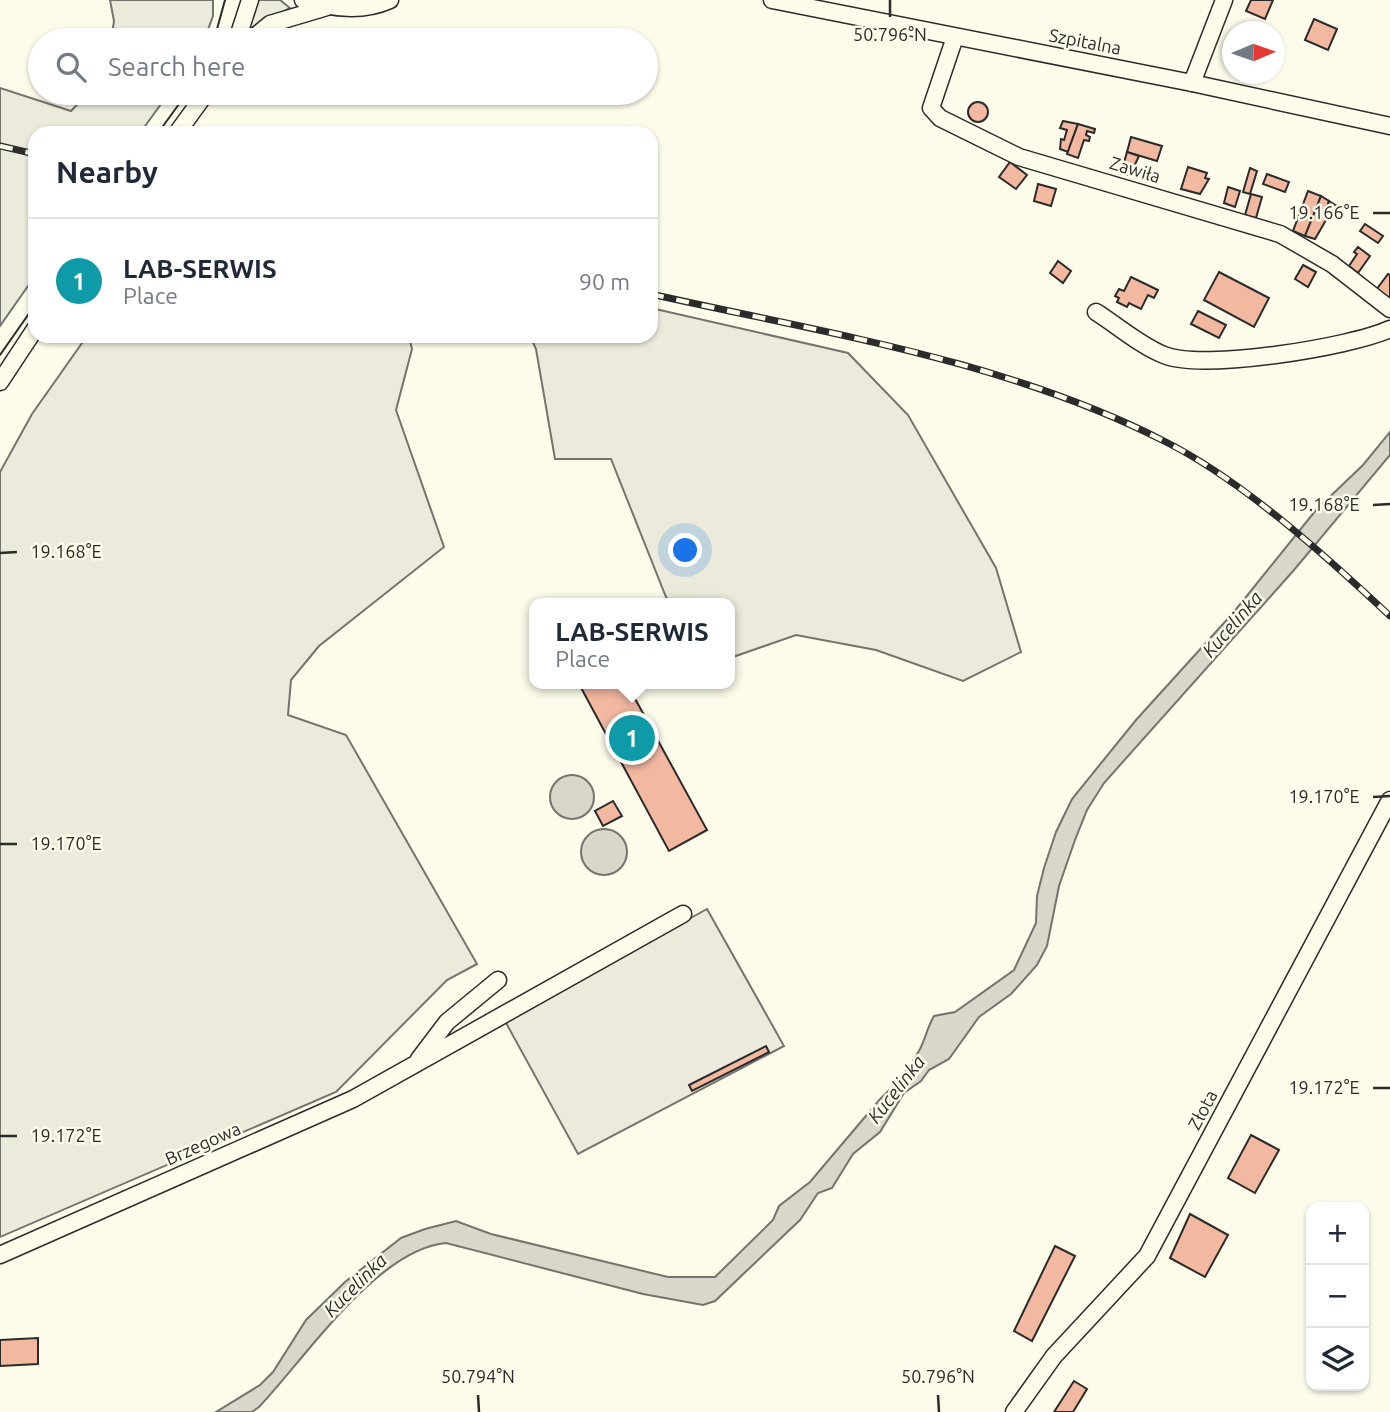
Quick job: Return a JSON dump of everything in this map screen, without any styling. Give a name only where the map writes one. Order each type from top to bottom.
[{"type":"street","points":[[241,28],[250,0]]},
{"type":"street","points":[[303,0],[327,7],[361,9],[390,0]]},
{"type":"street","name":"Szpitalna","points":[[772,0],[1192,83],[1390,126]]},
{"type":"street","points":[[1192,83],[1224,0]]},
{"type":"street","points":[[265,28],[270,24],[327,7]]},
{"type":"street","name":"Zawiła","points":[[955,37],[931,108],[940,118],[1019,157],[1280,234],[1332,264],[1390,309]]},
{"type":"street","points":[[182,126],[197,105]]},
{"type":"street","points":[[1096,312],[1163,355],[1190,361],[1300,352],[1390,329]]},
{"type":"street","points":[[0,382],[28,340]]},
{"type":"street","name":"Złota","points":[[1014,1412],[1054,1356],[1147,1256],[1390,800]]},
{"type":"street","name":"Brzegowa","points":[[0,1255],[353,1098],[684,914]]},
{"type":"street","name":"Brzegowa","points":[[418,1062],[447,1022],[498,980]]},
{"type":"shaded area","points":[[110,0],[213,0],[213,16],[208,28],[113,28]]},
{"type":"shaded area","points":[[254,0],[280,0],[290,8],[252,28],[248,28]]},
{"type":"shaded area","points":[[0,88],[28,97],[28,105],[52,105],[71,111],[77,105],[160,105],[145,126],[28,126],[28,286],[0,326]]},
{"type":"shaded area","points":[[658,310],[848,353],[908,415],[996,568],[1021,652],[963,681],[876,650],[796,635],[735,656],[735,598],[667,598],[611,459],[555,459],[533,343],[658,343]]},
{"type":"shaded area","points":[[82,343],[411,343],[412,349],[396,410],[444,547],[319,646],[291,680],[288,715],[346,735],[477,964],[447,980],[336,1092],[0,1237],[0,472],[32,414]]},
{"type":"shaded area","points":[[707,909],[784,1046],[578,1154],[505,1021]]},
{"type":"water","name":"Kucelinka","points":[[1390,432],[1390,455],[1294,570],[1104,783],[1087,810],[1075,840],[1059,886],[1047,946],[1037,965],[1011,994],[979,1017],[949,1059],[929,1070],[921,1081],[904,1093],[880,1132],[853,1154],[832,1188],[818,1193],[800,1220],[715,1301],[703,1305],[643,1294],[446,1243],[420,1250],[368,1285],[259,1407],[252,1412],[216,1412],[260,1385],[273,1372],[306,1320],[345,1282],[401,1238],[425,1229],[456,1221],[491,1234],[668,1277],[715,1277],[773,1220],[779,1206],[810,1182],[892,1088],[919,1051],[934,1016],[955,1012],[1014,970],[1036,923],[1037,896],[1044,868],[1056,832],[1072,799],[1136,720],[1233,613],[1316,510],[1363,465]]},
{"type":"water","points":[[572,775],[587,782],[594,797],[587,812],[572,819],[557,812],[550,797],[557,782]]},
{"type":"water","points":[[604,829],[620,836],[627,852],[620,868],[604,875],[588,868],[581,852],[588,836]]},
{"type":"building","points":[[1251,0],[1273,0],[1265,19],[1246,11]]},
{"type":"building","points":[[1314,19],[1337,29],[1328,50],[1305,40]]},
{"type":"building","points":[[978,102],[985,105],[988,112],[985,119],[978,122],[971,119],[968,112],[971,105]]},
{"type":"building","points":[[1063,121],[1078,124],[1068,152],[1060,149],[1061,139],[1064,140],[1067,130],[1060,128]]},
{"type":"building","points":[[1078,124],[1095,129],[1094,133],[1087,131],[1089,141],[1084,140],[1078,158],[1067,154]]},
{"type":"building","points":[[1131,137],[1162,146],[1157,161],[1127,152]]},
{"type":"building","points":[[1127,152],[1139,156],[1130,175],[1121,173]]},
{"type":"building","points":[[1010,162],[1027,175],[1016,189],[999,177]]},
{"type":"building","points":[[1188,167],[1207,173],[1205,178],[1209,179],[1200,194],[1181,189]]},
{"type":"building","points":[[1250,168],[1257,171],[1250,194],[1243,192]]},
{"type":"building","points":[[1267,174],[1289,182],[1285,192],[1263,184]]},
{"type":"building","points":[[1038,184],[1056,189],[1051,206],[1034,201]]},
{"type":"building","points":[[1228,187],[1240,191],[1235,207],[1224,203]]},
{"type":"building","points":[[1308,191],[1321,196],[1305,236],[1293,231]]},
{"type":"building","points":[[1251,194],[1262,197],[1256,218],[1245,215]]},
{"type":"building","points":[[1321,196],[1329,201],[1325,214],[1329,215],[1315,239],[1305,236]]},
{"type":"building","points":[[1329,201],[1343,210],[1339,220],[1325,214]]},
{"type":"building","points":[[1365,224],[1383,236],[1378,243],[1360,231]]},
{"type":"building","points":[[1358,247],[1370,256],[1358,273],[1349,266]]},
{"type":"building","points":[[1058,261],[1071,271],[1063,283],[1050,273]]},
{"type":"building","points":[[1303,265],[1316,272],[1308,287],[1295,279]]},
{"type":"building","points":[[1219,272],[1269,298],[1254,327],[1204,300]]},
{"type":"building","points":[[1388,274],[1390,275],[1390,302],[1376,290]]},
{"type":"building","points":[[1131,277],[1158,290],[1154,298],[1148,295],[1141,309],[1129,303],[1127,307],[1117,302],[1119,298],[1115,296],[1119,289],[1124,291]]},
{"type":"building","points":[[1198,311],[1226,325],[1219,338],[1191,324]]},
{"type":"building","points":[[582,689],[630,689],[707,830],[669,851]]},
{"type":"building","points":[[613,801],[622,816],[603,826],[595,811]]},
{"type":"building","points":[[766,1046],[769,1052],[692,1091],[689,1085]]},
{"type":"building","points":[[1251,1135],[1279,1150],[1255,1193],[1228,1178]]},
{"type":"building","points":[[1190,1214],[1228,1235],[1205,1277],[1170,1258]]},
{"type":"building","points":[[1055,1246],[1075,1256],[1032,1341],[1014,1331]]},
{"type":"building","points":[[38,1338],[38,1364],[0,1366],[0,1340]]},
{"type":"building","points":[[1074,1381],[1087,1389],[1073,1412],[1054,1412]]},
{"type":"tram line","points":[[217,28],[225,0]]},
{"type":"tram line","points":[[163,126],[178,105]]},
{"type":"tram line","points":[[0,355],[28,315]]},
{"type":"railway","points":[[0,146],[28,152]]},
{"type":"railway","points":[[658,296],[913,352],[1041,389],[1103,413],[1164,441],[1223,476],[1311,545],[1390,616]]},
{"type":"place","name":"LAB-SERWIS","points":[[632,738]]}]
